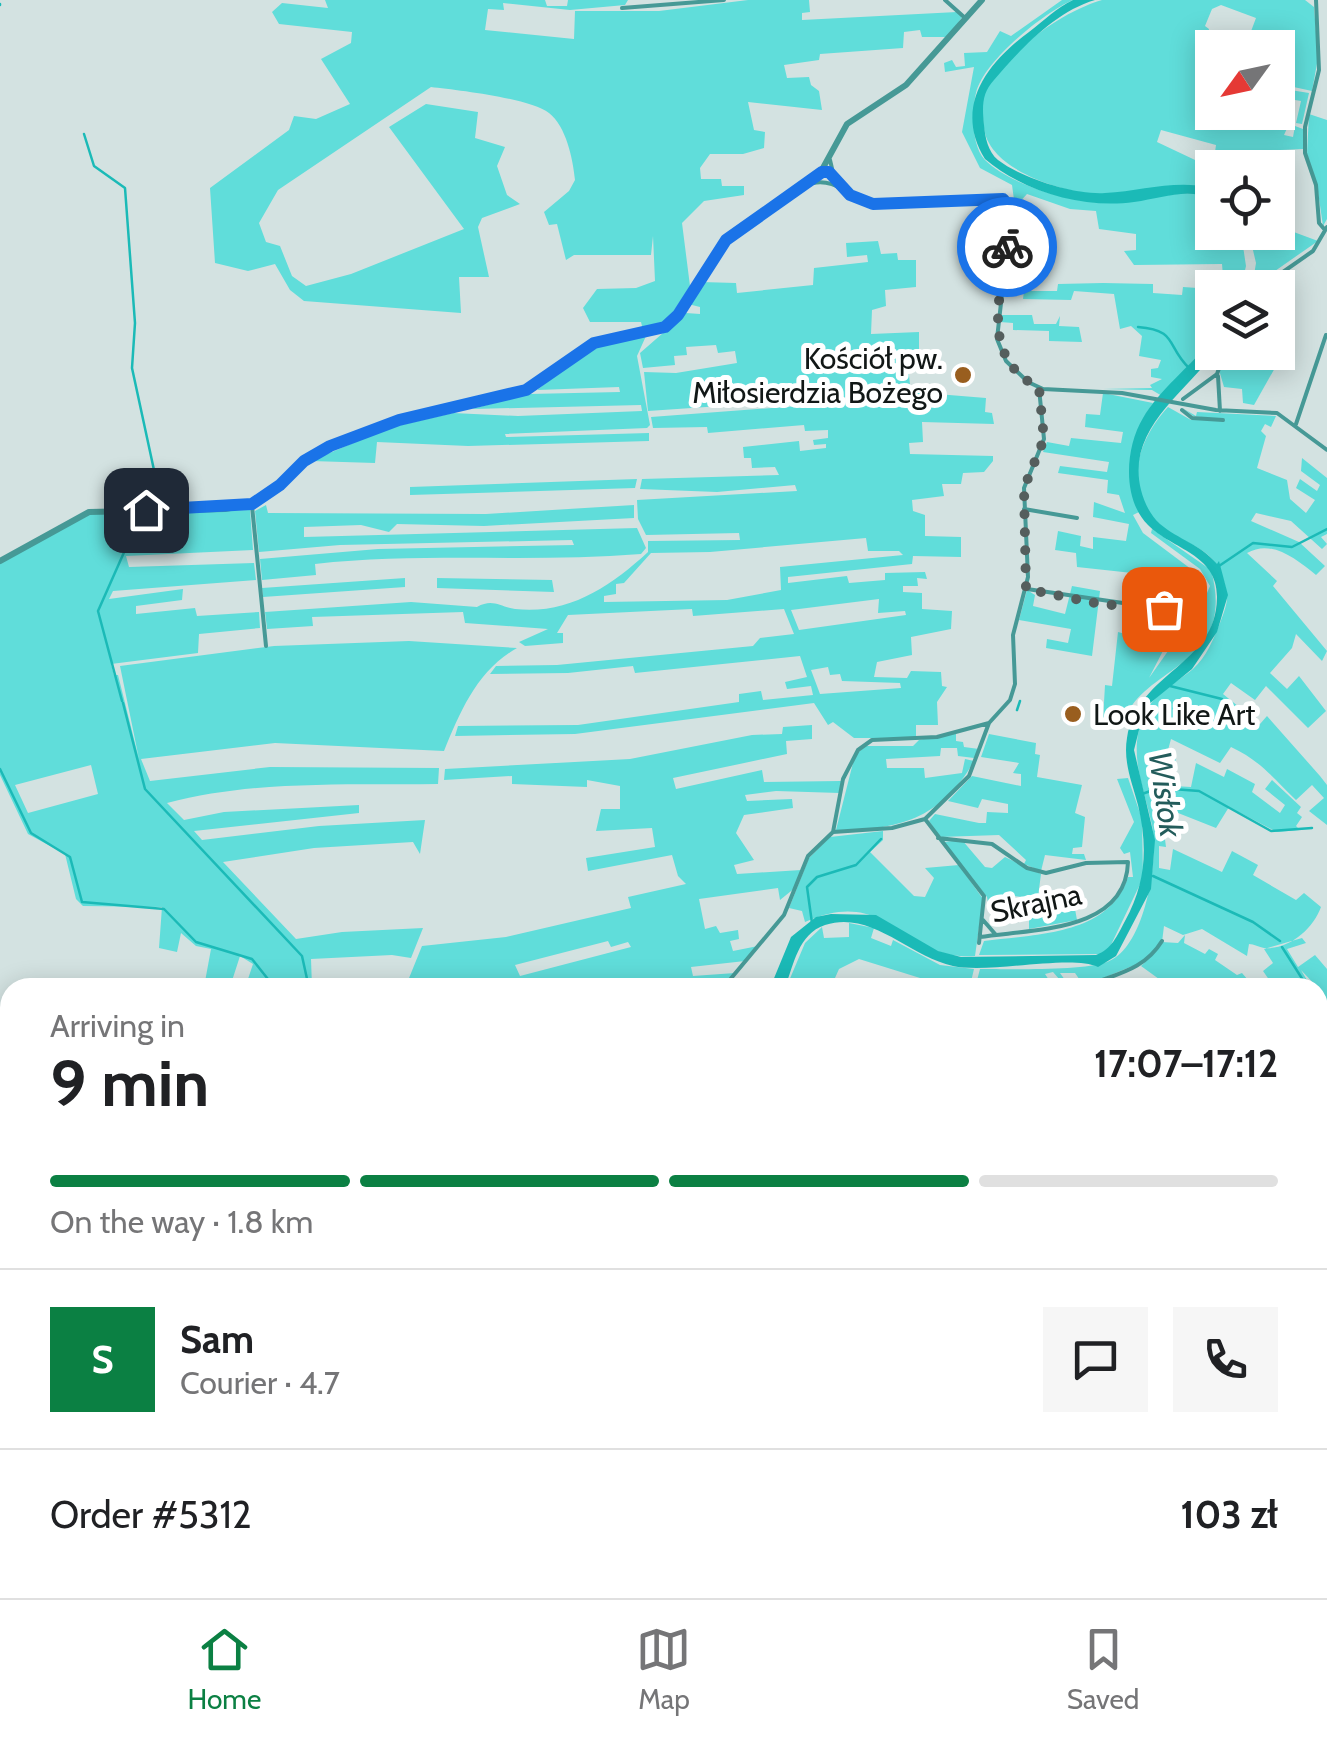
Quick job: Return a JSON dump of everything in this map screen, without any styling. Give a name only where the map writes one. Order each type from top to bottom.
[{"type":"street","points":[[622,8],[724,0]]},
{"type":"street","points":[[945,0],[967,19]]},
{"type":"street","points":[[0,561],[89,512],[225,509],[252,504],[280,485],[304,461],[330,446],[399,420],[526,390],[594,343],[665,327],[678,315],[726,240],[822,172],[847,124],[906,85],[982,0]]},
{"type":"street","points":[[1286,270],[1313,251],[1326,229],[1319,223],[1316,185],[1305,153],[1305,127],[1320,70],[1316,0]]},
{"type":"street","points":[[830,156],[833,179]]},
{"type":"street","points":[[822,172],[845,191],[873,204],[994,197],[1006,201],[1011,221],[997,339],[1006,361],[1039,388],[1152,398],[1200,408],[1276,413],[1327,450]]},
{"type":"street","points":[[808,184],[833,179]]},
{"type":"street","points":[[1295,425],[1326,334]]},
{"type":"street","points":[[1219,370],[1220,410]]},
{"type":"street","points":[[1183,399],[1217,374]]},
{"type":"street","points":[[833,832],[892,828],[925,819],[969,776],[989,723],[1003,710],[1014,684],[1013,635],[1026,589],[1026,481],[1044,439],[1039,388]]},
{"type":"street","points":[[1182,410],[1192,418],[1224,420]]},
{"type":"street","points":[[252,504],[266,646]]},
{"type":"street","points":[[1024,509],[1077,518]]},
{"type":"street","points":[[1026,589],[1100,604],[1164,609],[1189,617]]},
{"type":"street","points":[[731,978],[787,911],[808,856],[833,832],[843,779],[858,750],[872,740],[936,737],[989,723]]},
{"type":"street","points":[[925,819],[984,896],[983,920],[996,935]]},
{"type":"street","name":"Skrajna","points":[[938,838],[992,844],[1027,868],[1046,873],[1086,863],[1128,862],[1125,884],[1096,916],[980,940],[983,920]]},
{"type":"street","points":[[1107,978],[1146,962],[1162,941]]},
{"type":"shaded area","points":[[325,0],[545,0],[547,6],[567,6],[568,0],[628,0],[625,5],[570,10],[503,3],[504,10],[488,9],[485,30],[574,39],[575,11],[659,11],[748,0],[809,0],[810,12],[802,13],[802,20],[957,12],[962,17],[949,37],[922,37],[920,30],[904,32],[903,48],[820,54],[819,60],[784,65],[787,78],[809,77],[811,85],[819,91],[822,110],[748,102],[754,130],[765,132],[764,148],[743,154],[710,154],[700,168],[701,179],[721,179],[722,186],[744,186],[744,195],[704,201],[682,223],[690,286],[668,320],[643,330],[641,322],[590,322],[583,308],[597,289],[636,288],[655,281],[653,236],[651,255],[574,255],[566,260],[557,224],[549,225],[544,212],[569,191],[575,180],[560,126],[539,108],[474,93],[431,87],[278,190],[259,223],[266,242],[280,246],[292,276],[306,286],[351,274],[464,229],[389,127],[426,104],[478,112],[475,138],[505,147],[497,166],[507,195],[520,204],[482,218],[478,227],[489,277],[459,277],[461,313],[304,301],[290,290],[275,264],[248,271],[215,263],[210,188],[289,130],[294,116],[316,119],[350,104],[321,59],[351,43],[352,32],[279,24],[272,12],[282,3],[328,8]]},
{"type":"shaded area","points":[[1062,0],[1073,0],[1017,39],[981,80],[973,118],[975,137],[985,160],[1028,186],[1082,200],[1114,203],[1195,195],[1195,250],[1244,250],[1245,270],[1222,270],[1222,264],[1134,265],[1124,251],[1136,250],[1136,234],[1099,229],[1096,211],[1070,209],[1027,194],[1015,207],[1012,185],[980,168],[962,132],[974,67],[945,72],[944,63],[952,60],[956,67],[965,66],[964,53],[987,52],[1000,31],[1011,36]]},
{"type":"shaded area","points":[[1073,0],[1095,0],[1066,13],[1039,33],[987,90],[983,118],[992,153],[1021,173],[1065,188],[1105,193],[1195,186],[1195,195],[1115,204],[1075,200],[1018,181],[985,159],[972,122],[979,88],[1000,58]]},
{"type":"shaded area","points":[[1102,0],[1305,0],[1314,7],[1318,58],[1312,91],[1295,87],[1295,30],[1252,30],[1256,18],[1221,5],[1212,9],[1205,26],[1209,30],[1195,30],[1195,130],[1286,130],[1284,135],[1293,137],[1295,126],[1303,129],[1303,149],[1215,150],[1216,145],[1161,130],[1157,142],[1195,160],[1195,186],[1114,194],[1084,193],[1048,184],[1013,167],[989,143],[984,128],[986,89],[1016,52],[1043,30]]},
{"type":"shaded area","points":[[1295,91],[1309,93],[1302,124],[1296,123],[1301,101],[1295,100]]},
{"type":"shaded area","points":[[1309,114],[1327,120],[1327,219],[1323,226],[1317,185],[1307,154]]},
{"type":"shaded area","points":[[1295,232],[1318,241],[1276,270],[1255,270],[1253,250],[1295,250]]},
{"type":"shaded area","points":[[878,241],[881,254],[897,253],[898,260],[916,260],[916,287],[885,290],[886,306],[872,310],[871,334],[919,332],[919,363],[908,364],[910,385],[902,386],[900,391],[986,398],[985,412],[992,413],[994,424],[922,422],[923,442],[909,443],[910,454],[993,456],[993,461],[984,472],[963,473],[961,484],[942,484],[944,496],[912,500],[913,511],[925,515],[925,536],[961,537],[961,557],[913,556],[912,564],[788,577],[788,583],[847,576],[849,583],[885,580],[885,573],[925,572],[927,579],[917,578],[918,586],[903,586],[903,592],[922,593],[922,609],[952,611],[951,629],[911,637],[912,655],[877,662],[874,677],[907,678],[911,671],[941,672],[942,686],[947,687],[937,702],[938,725],[916,725],[916,738],[854,738],[833,722],[828,725],[814,703],[575,734],[455,736],[458,726],[578,725],[739,702],[739,694],[761,691],[763,700],[813,695],[811,686],[787,689],[785,682],[807,677],[800,656],[635,673],[633,666],[568,673],[490,674],[496,666],[557,665],[753,646],[760,638],[794,634],[784,609],[693,616],[692,609],[568,615],[557,633],[563,633],[563,643],[525,646],[519,642],[548,629],[465,623],[463,612],[312,617],[313,626],[267,629],[265,612],[411,602],[553,608],[587,596],[619,577],[648,552],[648,541],[740,540],[739,533],[646,535],[638,519],[637,500],[797,491],[795,485],[717,492],[640,489],[642,479],[779,475],[775,467],[752,468],[751,458],[744,458],[743,447],[799,441],[800,451],[826,448],[826,444],[814,445],[813,440],[828,438],[828,430],[805,431],[804,425],[708,433],[707,427],[653,428],[651,417],[851,402],[853,397],[648,411],[644,372],[676,373],[737,363],[735,351],[718,353],[716,345],[686,347],[687,355],[674,356],[675,365],[643,368],[640,353],[686,313],[700,314],[700,307],[688,304],[701,282],[736,283],[737,293],[813,285],[814,268],[868,262],[867,255],[847,257],[846,243]],"holes":[[[866,538],[868,551],[899,551],[903,555],[780,567],[781,590],[727,600],[604,602],[604,596],[616,594],[616,584],[624,583],[651,553],[710,552]],[[879,599],[878,613],[905,611],[906,615],[799,630],[791,610]],[[828,667],[830,675],[840,674],[842,681],[900,683],[901,688],[820,694],[811,670]]]},
{"type":"shaded area","points":[[1058,284],[1153,284],[1153,293],[1182,295],[1183,287],[1195,288],[1195,358],[1162,396],[1152,390],[1103,389],[1152,388],[1150,385],[1162,379],[1151,377],[1151,369],[1158,368],[1161,360],[1139,356],[1142,336],[1131,326],[1120,329],[1114,294],[1074,291],[1071,300],[1023,299],[1024,291],[1057,291]]},
{"type":"shaded area","points":[[1001,315],[1032,315],[1034,324],[1056,324],[1060,316],[1059,326],[1079,327],[1082,342],[1049,341],[1049,331],[1013,330],[1013,323],[1000,322]]},
{"type":"shaded area","points":[[646,336],[637,356],[650,425],[647,428],[505,434],[506,437],[649,433],[649,441],[468,446],[377,442],[375,463],[311,461],[388,428],[453,413],[518,416],[642,411],[641,405],[472,409],[529,394],[620,392],[619,387],[537,390],[592,347]]},
{"type":"shaded area","points":[[1195,359],[1195,370],[1199,370],[1149,431],[1139,469],[1142,495],[1160,524],[1217,564],[1219,561],[1228,595],[1217,632],[1192,669],[1149,704],[1140,726],[1134,750],[1155,840],[1151,889],[1116,956],[1098,967],[1069,962],[969,968],[937,961],[874,929],[842,922],[816,929],[798,951],[788,978],[774,978],[791,937],[816,917],[831,914],[876,915],[938,951],[961,957],[1096,955],[1114,941],[1132,907],[1143,864],[1143,836],[1127,764],[1127,738],[1146,697],[1204,639],[1213,621],[1217,598],[1210,572],[1192,554],[1148,525],[1130,488],[1130,458],[1137,430],[1166,388]]},
{"type":"shaded area","points":[[1219,370],[1274,370],[1254,405],[1243,403],[1242,389],[1224,387]]},
{"type":"shaded area","points":[[1103,393],[1153,403],[1139,429],[1132,456],[1132,484],[1139,512],[1133,515],[1143,533],[1195,572],[1203,587],[1196,602],[1159,591],[1160,576],[1077,567],[1076,553],[1055,550],[1058,531],[1081,536],[1080,546],[1093,549],[1093,537],[1126,541],[1129,524],[1093,517],[1094,502],[1125,513],[1119,495],[1107,493],[1108,480],[1058,473],[1060,466],[1107,472],[1109,462],[1043,452],[1047,442],[1069,446],[1071,438],[1121,443],[1123,432],[1085,427],[1086,414],[1100,415]]},
{"type":"shaded area","points":[[1168,407],[1191,420],[1226,420],[1193,416],[1184,409],[1196,416],[1197,412],[1276,416],[1271,427],[1265,424],[1261,431],[1266,436],[1257,468],[1287,480],[1290,499],[1306,513],[1315,500],[1296,488],[1300,479],[1317,491],[1320,485],[1301,471],[1302,458],[1327,478],[1327,534],[1321,537],[1327,544],[1322,549],[1291,521],[1256,513],[1251,521],[1299,542],[1325,566],[1316,575],[1274,549],[1247,553],[1277,581],[1273,586],[1327,651],[1322,661],[1296,634],[1292,648],[1270,673],[1287,689],[1299,676],[1326,711],[1308,728],[1266,686],[1255,700],[1231,683],[1223,694],[1260,724],[1267,716],[1320,776],[1327,785],[1327,825],[1309,811],[1324,798],[1312,785],[1296,800],[1242,752],[1231,747],[1220,763],[1171,739],[1168,750],[1176,755],[1174,786],[1191,787],[1196,763],[1224,777],[1227,769],[1255,784],[1252,792],[1280,813],[1285,805],[1265,789],[1272,780],[1301,807],[1297,813],[1302,817],[1296,826],[1300,830],[1277,832],[1229,807],[1216,828],[1168,809],[1163,824],[1166,847],[1159,846],[1159,868],[1170,870],[1173,849],[1222,872],[1232,851],[1258,865],[1253,875],[1296,900],[1304,893],[1321,907],[1312,923],[1291,942],[1273,948],[1249,944],[1247,956],[1202,929],[1183,935],[1164,926],[1162,942],[1178,943],[1185,935],[1184,943],[1205,954],[1209,949],[1218,954],[1215,960],[1246,978],[1158,978],[1141,966],[1147,960],[1103,978],[1060,973],[1064,978],[1058,978],[1053,972],[1045,974],[1048,978],[978,978],[980,969],[1064,968],[1107,962],[1120,954],[1140,922],[1151,880],[1154,840],[1137,756],[1139,729],[1154,700],[1193,669],[1206,653],[1227,598],[1223,577],[1209,555],[1157,522],[1140,493],[1138,462],[1158,419]]},
{"type":"shaded area","points":[[637,479],[635,488],[410,495],[410,487]]},
{"type":"shaded area","points":[[266,505],[268,513],[486,514],[634,505],[634,518],[484,526],[397,524],[389,532],[361,525],[304,527],[304,537],[637,528],[646,548],[641,554],[600,557],[356,560],[315,564],[316,575],[262,580],[260,559],[378,549],[574,545],[572,540],[340,545],[259,552],[255,511]]},
{"type":"shaded area","points":[[250,510],[253,550],[126,556],[129,567],[254,563],[256,580],[113,591],[109,599],[183,589],[182,600],[136,606],[136,614],[195,608],[197,616],[259,612],[260,628],[199,634],[198,653],[111,664],[114,675],[118,675],[139,759],[120,666],[274,646],[409,641],[517,648],[481,680],[464,706],[444,751],[275,743],[141,759],[150,781],[270,767],[439,768],[438,784],[267,787],[167,803],[184,820],[224,812],[359,805],[359,813],[194,831],[202,840],[319,826],[425,820],[420,854],[413,842],[314,848],[223,862],[296,939],[342,932],[423,928],[411,958],[392,955],[311,959],[312,978],[248,978],[253,964],[240,956],[233,978],[206,978],[211,949],[196,946],[181,933],[177,952],[159,948],[162,907],[83,906],[76,899],[65,854],[28,834],[0,775],[0,563],[89,514]],"holes":[[[91,765],[98,794],[28,813],[15,785]]]},
{"type":"shaded area","points":[[1152,529],[1211,570],[1216,602],[1211,627],[1200,646],[1134,703],[1124,722],[1103,720],[1105,685],[1112,686],[1118,632],[1166,645],[1149,678],[1210,586],[1200,569],[1151,533]]},
{"type":"shaded area","points":[[405,578],[405,587],[263,597],[262,588]]},
{"type":"shaded area","points":[[437,578],[552,580],[554,592],[437,588]]},
{"type":"shaded area","points":[[1072,586],[1100,591],[1092,656],[1046,648],[1047,639],[1068,643],[1071,629],[1019,620],[1027,590],[1035,595],[1033,606],[1065,614]]},
{"type":"shaded area","points":[[812,725],[812,739],[786,741],[787,754],[673,778],[676,789],[762,770],[764,782],[841,781],[840,793],[776,791],[745,795],[747,801],[792,799],[793,808],[744,815],[736,833],[754,860],[734,865],[737,874],[801,870],[796,887],[780,900],[778,888],[699,899],[705,929],[716,926],[720,933],[738,930],[739,939],[730,941],[733,951],[758,946],[745,961],[691,967],[693,976],[735,973],[730,978],[409,978],[422,946],[506,937],[631,908],[628,897],[686,884],[678,876],[672,855],[588,871],[586,858],[655,847],[652,828],[596,831],[601,809],[620,809],[620,786],[587,780],[587,787],[512,784],[512,776],[444,780],[445,769],[630,759],[752,735],[782,734],[783,727]],"holes":[[[608,941],[611,947],[628,942],[631,947],[520,976],[515,965]]]},
{"type":"shaded area","points":[[956,732],[956,741],[963,742],[964,747],[979,749],[974,758],[958,756],[957,748],[941,748],[940,756],[886,759],[887,768],[924,768],[925,778],[962,773],[965,759],[974,761],[947,796],[916,817],[899,823],[836,830],[855,755],[866,746],[913,746],[919,740]]},
{"type":"shaded area","points":[[989,734],[1036,743],[1035,754],[1040,755],[1037,777],[1082,785],[1075,813],[1085,817],[1082,847],[1073,848],[1072,854],[1084,854],[1086,860],[1045,855],[1041,871],[1024,864],[1026,860],[999,835],[940,837],[929,821],[935,814],[986,823],[987,812],[1008,813],[1008,804],[982,799],[978,808],[948,801],[972,776],[1021,786],[1021,774],[1013,773],[1019,763],[981,757]]},
{"type":"shaded area","points":[[1128,778],[1142,819],[1143,878],[1109,949],[1102,954],[979,955],[984,941],[1068,929],[1088,921],[1105,911],[1118,896],[1128,877],[1133,877],[1130,852],[1124,854],[1120,848],[1134,822],[1117,779]]},
{"type":"shaded area","points":[[883,831],[883,840],[870,852],[914,896],[925,897],[934,878],[925,868],[959,865],[983,899],[975,956],[950,955],[930,948],[877,918],[857,912],[834,913],[805,922],[802,911],[789,908],[809,858],[830,837]]},
{"type":"shaded area","points":[[962,840],[985,867],[992,868],[1005,857],[1041,874],[1038,897],[1062,901],[1063,910],[1075,909],[1077,920],[1029,929],[1029,910],[1037,910],[1038,899],[1005,895],[990,914],[987,897],[943,842]]},
{"type":"shaded area","points":[[849,923],[874,928],[871,938],[891,946],[893,940],[940,965],[974,969],[972,978],[920,978],[859,959],[839,969],[835,978],[790,978],[805,943],[822,927],[824,938],[849,937]]},
{"type":"shaded area","points":[[1302,938],[1306,943],[1287,949],[1298,967],[1315,955],[1327,969],[1327,978],[1309,978],[1301,970],[1306,978],[1268,978],[1263,971],[1273,963],[1264,949]]},
{"type":"waterway","points":[[84,134],[94,166],[125,188],[135,323],[132,368],[157,484],[145,507]]},
{"type":"waterway","points":[[1138,327],[1166,335],[1189,368]]},
{"type":"waterway","points":[[122,701],[98,611],[141,514]]},
{"type":"waterway","points":[[1219,566],[1253,543],[1292,547],[1327,529]]},
{"type":"waterway","points":[[1170,686],[1222,699]]},
{"type":"waterway","points":[[1017,710],[1020,701]]},
{"type":"waterway","points":[[123,703],[145,789],[302,956],[307,978]]},
{"type":"waterway","points":[[0,769],[31,833],[70,857],[82,902],[164,909],[196,942],[252,959],[267,978]]},
{"type":"waterway","name":"Wisłok","points":[[1142,794],[1159,788],[1199,791],[1271,831],[1312,828]]},
{"type":"waterway","points":[[812,923],[807,887],[817,877],[856,865],[881,839]]},
{"type":"waterway","points":[[1153,876],[1253,922],[1280,941]]},
{"type":"waterway","points":[[1282,947],[1302,978]]},
{"type":"way so far","points":[[1007,247],[997,339],[1006,361],[1039,388],[1045,421],[1040,452],[1024,488],[1029,557],[1026,589],[1100,604],[1164,609]]},
{"type":"place","name":"Kościół pw. Miłosierdzia Bożego","points":[[963,375]]},
{"type":"place","name":"Look Like Art","points":[[1073,714]]},
{"type":"route","points":[[146,510],[225,509],[252,504],[268,496],[313,454],[330,446],[399,420],[526,390],[594,343],[648,334],[665,327],[678,315],[716,250],[726,240],[822,172],[829,172],[850,195],[873,204],[1003,199],[1011,209],[1007,247]]}]
